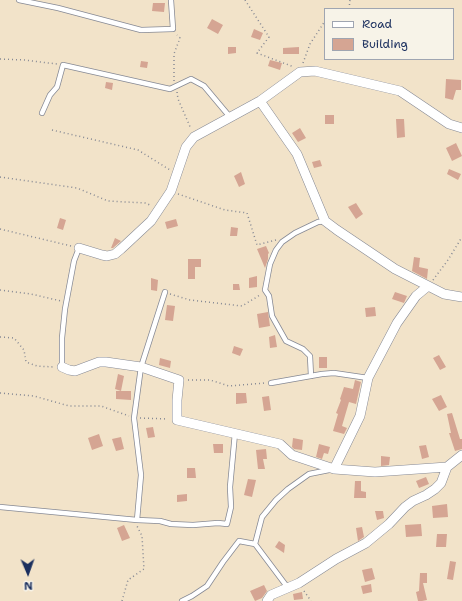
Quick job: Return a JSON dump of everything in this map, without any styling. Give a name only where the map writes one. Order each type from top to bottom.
[{"type":"street","points":[[79,248],[108,256],[115,254],[151,221],[171,191],[186,147],[194,137],[260,101],[300,72],[315,71],[400,91],[449,124],[462,128]]},
{"type":"street","points":[[260,101],[296,154],[325,221],[395,269],[444,294],[462,297]]},
{"type":"street","points":[[334,469],[360,416],[368,378],[397,323],[416,296],[428,286]]},
{"type":"street","points":[[62,367],[75,371],[99,362],[106,362],[142,367],[179,380],[177,420],[280,444],[292,455],[334,469],[375,472],[447,467]]},
{"type":"street","points":[[267,601],[271,595],[299,583],[336,558],[366,543],[389,524],[405,507],[435,489],[441,483],[447,467],[462,455]]},
{"type":"lane","points":[[19,0],[58,8],[141,30],[173,30],[171,0]]},
{"type":"lane","points":[[42,113],[50,95],[58,87],[63,65],[170,89],[191,80],[204,86],[230,117]]},
{"type":"lane","points":[[311,376],[310,356],[303,349],[286,341],[272,316],[269,296],[265,290],[270,264],[279,245],[295,233],[318,222],[325,221]]},
{"type":"lane","points":[[62,367],[62,338],[66,302],[74,261],[79,248]]},
{"type":"lane","points":[[137,520],[140,475],[134,418],[142,367],[165,292]]},
{"type":"lane","points":[[271,383],[334,373],[368,378]]},
{"type":"lane","points":[[0,507],[160,521],[171,524],[227,524],[231,507],[230,487],[235,433]]},
{"type":"lane","points":[[255,544],[262,517],[276,500],[288,489],[309,474],[334,469]]},
{"type":"lane","points":[[182,601],[207,586],[223,562],[240,541],[255,544],[288,588]]},
{"type":"path","points":[[245,0],[269,37],[257,53],[294,67],[300,72],[310,44],[324,23]]},
{"type":"path","points":[[173,30],[180,38],[174,54],[175,86],[178,99],[194,137]]},
{"type":"path","points":[[0,59],[24,60],[63,65]]},
{"type":"path","points":[[52,130],[138,150],[176,174]]},
{"type":"path","points":[[0,177],[77,188],[108,201],[145,203],[159,209]]},
{"type":"path","points":[[171,191],[225,210],[247,213],[258,245],[278,240],[279,245]]},
{"type":"path","points":[[0,230],[79,248]]},
{"type":"path","points":[[428,286],[448,260],[462,237]]},
{"type":"path","points":[[0,290],[31,294],[66,302]]},
{"type":"path","points":[[165,292],[190,300],[242,306],[265,290]]},
{"type":"path","points":[[0,337],[14,338],[24,350],[26,362],[37,366],[62,367]]},
{"type":"path","points":[[179,380],[210,380],[229,386],[271,383]]},
{"type":"path","points":[[0,393],[34,396],[69,406],[101,406],[134,418],[177,420]]},
{"type":"path","points":[[122,601],[128,580],[144,569],[142,536],[137,527],[137,520]]},
{"type":"path","points":[[299,583],[311,601]]},
{"type":"building","points":[[153,3],[165,3],[164,12],[152,11]]},
{"type":"building","points":[[212,19],[223,25],[218,34],[207,28]]},
{"type":"building","points":[[254,29],[263,33],[260,40],[251,37]]},
{"type":"building","points":[[228,47],[236,47],[236,53],[228,54]]},
{"type":"building","points":[[299,47],[299,54],[283,54],[283,48]]},
{"type":"building","points":[[270,60],[282,63],[280,70],[268,66]]},
{"type":"building","points":[[141,61],[148,62],[147,68],[140,67]]},
{"type":"building","points":[[446,79],[461,80],[461,90],[456,90],[453,100],[445,98]]},
{"type":"building","points":[[106,82],[113,83],[112,90],[105,88]]},
{"type":"building","points":[[325,115],[334,115],[334,124],[325,124]]},
{"type":"building","points":[[396,119],[404,119],[405,137],[397,138]]},
{"type":"building","points":[[300,128],[306,138],[298,142],[292,133]]},
{"type":"building","points":[[456,143],[462,156],[452,161],[446,148]]},
{"type":"building","points":[[320,160],[322,166],[314,168],[312,162]]},
{"type":"building","points":[[449,169],[461,174],[458,180],[447,174]]},
{"type":"building","points":[[241,172],[245,184],[239,187],[234,176]]},
{"type":"building","points":[[356,203],[363,214],[356,219],[348,207]]},
{"type":"building","points":[[60,218],[66,220],[63,230],[57,228]]},
{"type":"building","points":[[176,219],[178,226],[167,229],[165,222]]},
{"type":"building","points":[[231,227],[238,228],[237,236],[230,236]]},
{"type":"building","points":[[115,238],[121,241],[111,248]]},
{"type":"building","points":[[266,246],[269,253],[265,268],[257,249]]},
{"type":"building","points":[[414,257],[420,258],[419,267],[428,269],[427,279],[412,271]]},
{"type":"building","points":[[188,259],[201,259],[201,267],[195,267],[195,279],[188,279]]},
{"type":"building","points":[[257,276],[257,287],[249,288],[249,278]]},
{"type":"building","points":[[151,278],[158,280],[157,291],[151,290]]},
{"type":"building","points":[[233,284],[239,284],[240,290],[233,290]]},
{"type":"building","points":[[395,292],[407,296],[404,303],[392,299]]},
{"type":"building","points":[[167,305],[175,306],[173,321],[165,320]]},
{"type":"building","points":[[375,307],[376,316],[366,317],[365,308]]},
{"type":"building","points":[[268,312],[270,326],[259,328],[257,314]]},
{"type":"building","points":[[275,335],[277,347],[270,348],[269,337]]},
{"type":"building","points":[[234,346],[243,349],[240,356],[232,353]]},
{"type":"building","points":[[439,355],[446,367],[440,370],[433,358]]},
{"type":"building","points":[[319,357],[327,357],[327,368],[319,368]]},
{"type":"building","points":[[160,358],[171,361],[170,368],[159,365]]},
{"type":"building","points":[[118,374],[124,376],[121,391],[115,389]]},
{"type":"building","points":[[355,380],[361,382],[356,404],[349,402],[342,426],[347,428],[344,434],[333,431],[338,414],[336,413],[344,387],[353,389]]},
{"type":"building","points":[[116,391],[131,391],[131,400],[116,399]]},
{"type":"building","points":[[236,393],[246,393],[247,403],[236,404]]},
{"type":"building","points":[[441,395],[447,407],[439,411],[432,399]]},
{"type":"building","points":[[269,396],[271,410],[264,411],[262,397]]},
{"type":"building","points":[[452,413],[460,439],[462,439],[462,449],[455,451],[449,433],[451,433],[447,414]]},
{"type":"building","points":[[153,427],[155,437],[148,438],[146,428]]},
{"type":"building","points":[[99,434],[103,446],[92,450],[88,438]]},
{"type":"building","points":[[121,437],[124,449],[116,451],[112,439]]},
{"type":"building","points":[[293,438],[303,440],[302,450],[294,449],[292,447]]},
{"type":"building","points":[[213,444],[223,444],[223,453],[214,453]]},
{"type":"building","points":[[319,444],[330,447],[328,454],[324,453],[322,459],[316,457]]},
{"type":"building","points":[[426,445],[429,457],[422,459],[419,446]]},
{"type":"building","points":[[266,449],[267,459],[263,459],[265,469],[258,469],[256,450]]},
{"type":"building","points":[[381,456],[390,457],[389,465],[381,466]]},
{"type":"building","points":[[187,468],[195,468],[196,478],[187,478]]},
{"type":"building","points":[[426,477],[429,484],[419,488],[416,481]]},
{"type":"building","points":[[248,479],[256,480],[252,497],[244,495]]},
{"type":"building","points":[[355,481],[361,481],[361,491],[366,492],[366,498],[354,498]]},
{"type":"building","points":[[187,494],[187,501],[177,502],[177,495]]},
{"type":"building","points":[[447,504],[448,517],[433,518],[432,506]]},
{"type":"building","points":[[375,511],[383,511],[384,518],[377,520]]},
{"type":"building","points":[[421,524],[422,536],[406,537],[405,525]]},
{"type":"building","points":[[124,525],[130,538],[122,541],[117,528]]},
{"type":"building","points":[[362,527],[364,537],[358,541],[356,528]]},
{"type":"building","points":[[437,534],[447,534],[446,547],[436,547]]},
{"type":"building","points":[[279,541],[285,545],[284,553],[275,547]]},
{"type":"building","points":[[450,561],[456,562],[453,580],[447,579]]},
{"type":"building","points":[[372,568],[375,579],[365,582],[362,570]]},
{"type":"building","points":[[420,573],[427,573],[427,583],[423,583],[427,600],[418,601],[416,592],[419,591]]},
{"type":"building","points":[[371,584],[372,592],[363,594],[361,586]]},
{"type":"building","points":[[264,585],[267,591],[262,598],[255,601],[250,591]]},
{"type":"building","points":[[302,592],[303,599],[294,600],[293,594]]}]
